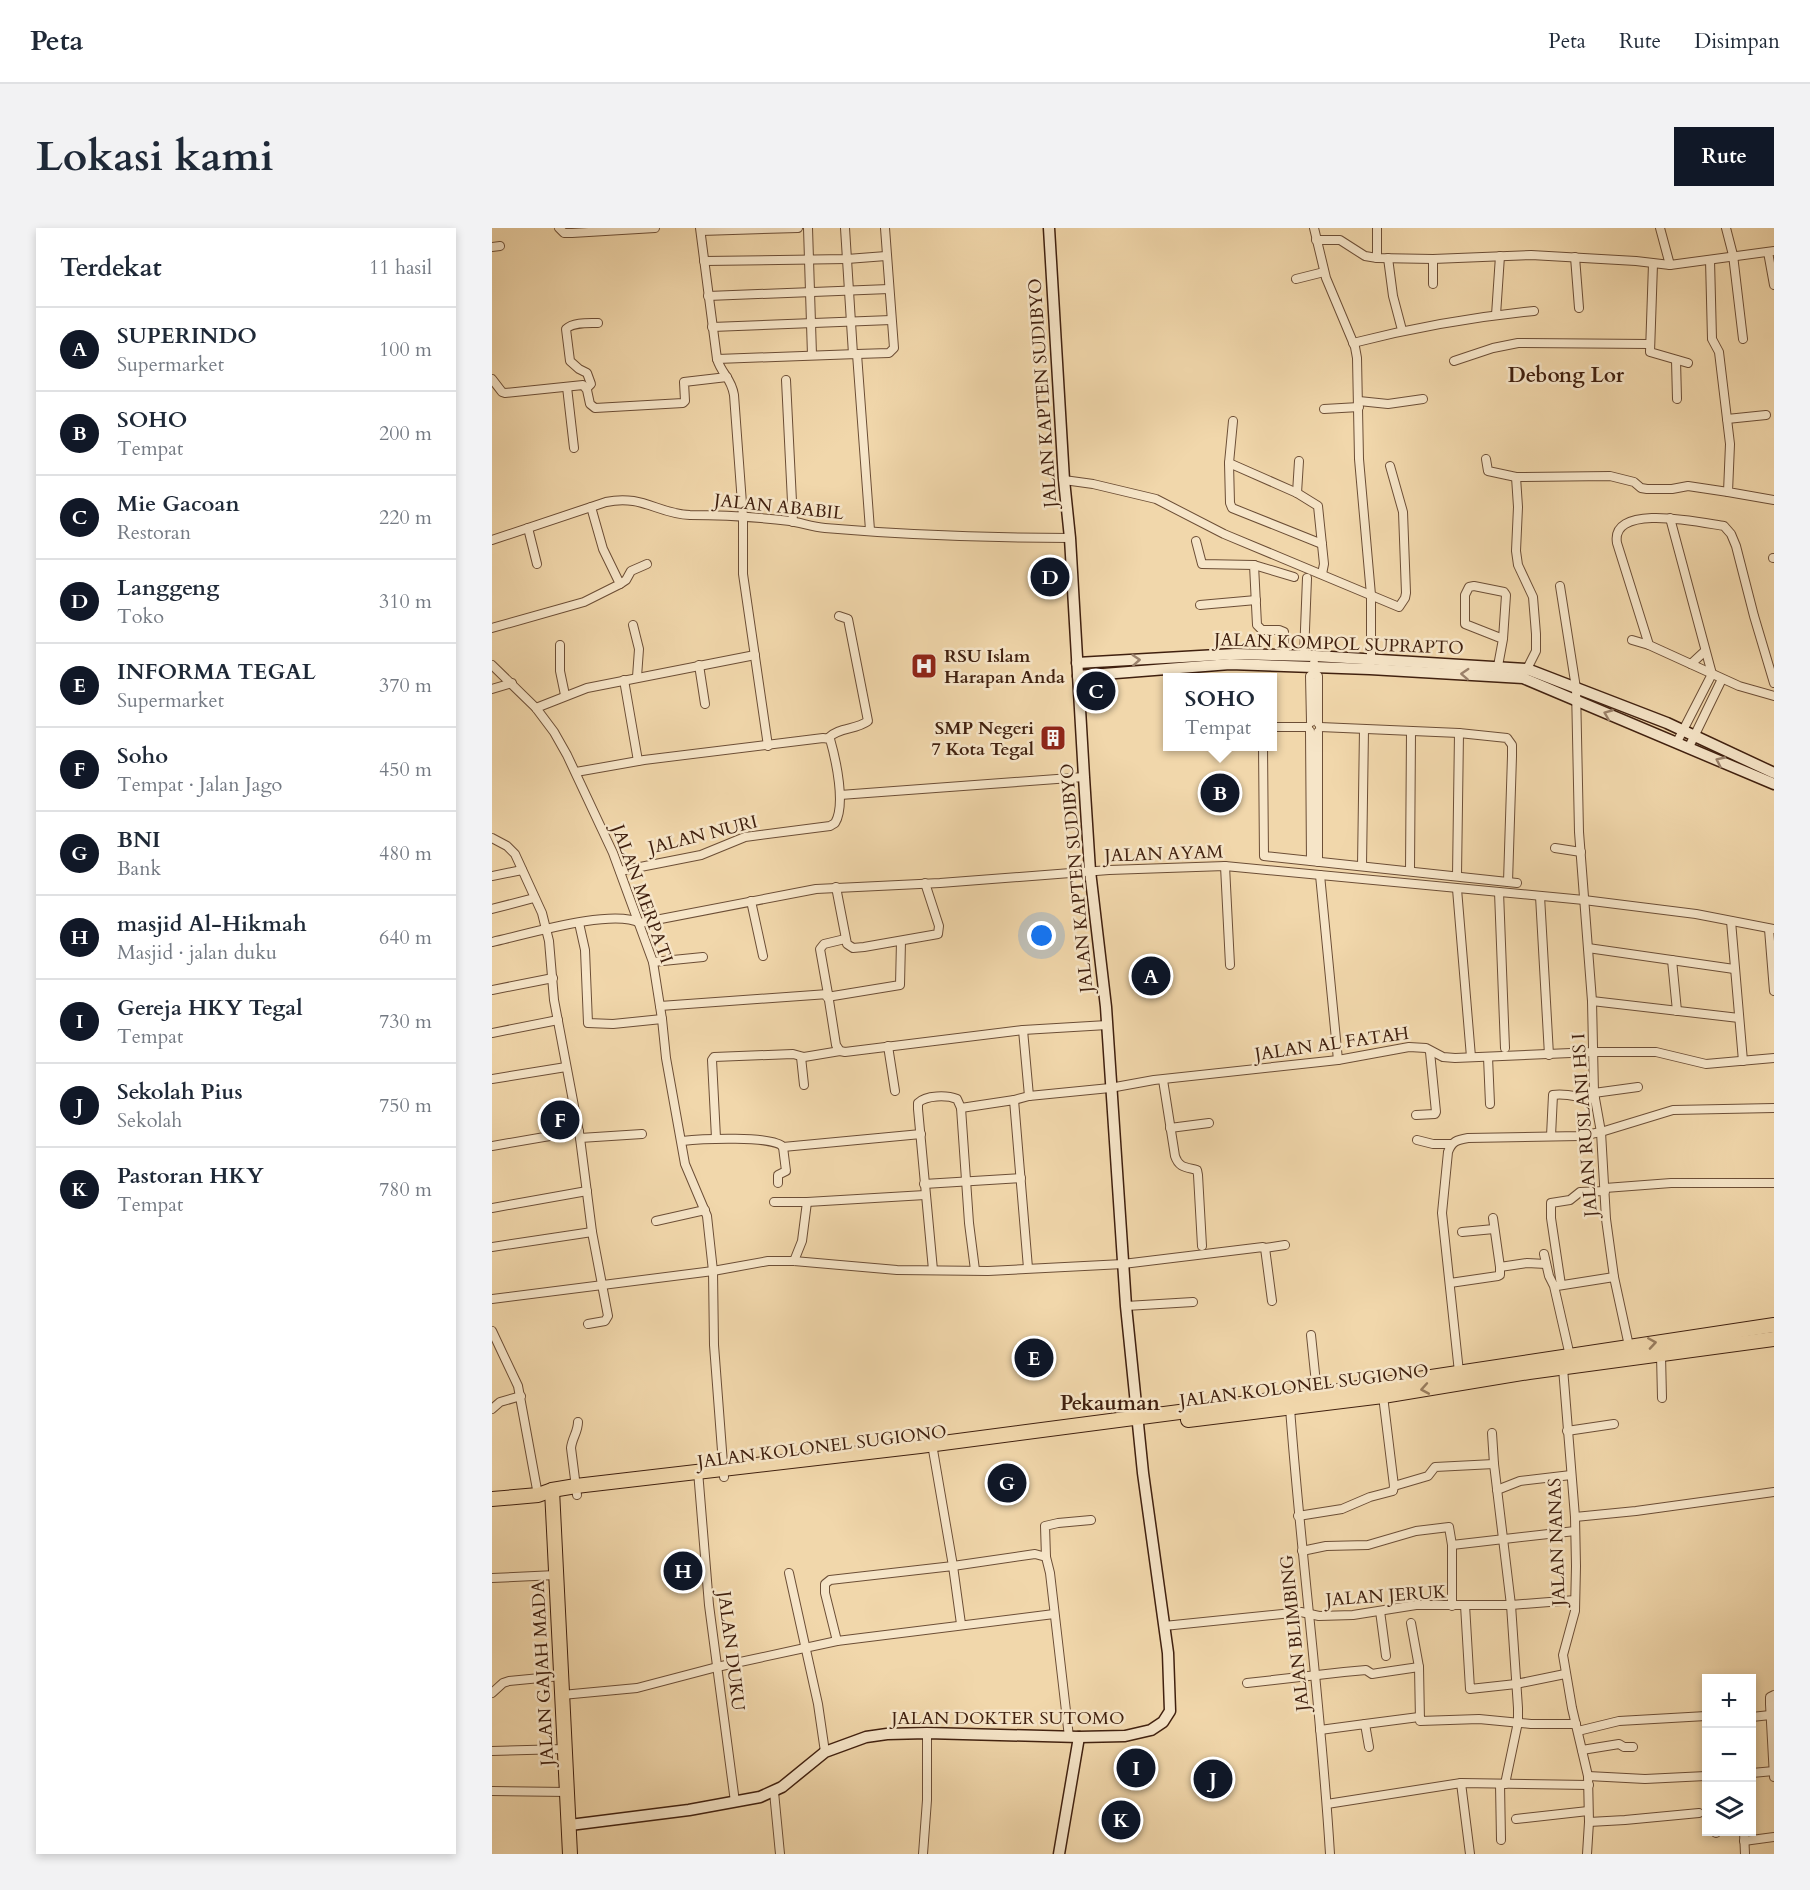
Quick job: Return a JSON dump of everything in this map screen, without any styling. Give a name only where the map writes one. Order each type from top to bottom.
[{"type":"highway","name":"JALAN KOLONEL SUGIONO","points":[[1137,1422],[1290,1408],[1383,1396],[1501,1376],[1629,1346],[1774,1325]]},
{"type":"highway","name":"JALAN KOLONEL SUGIONO","points":[[1137,1422],[1459,1372],[1661,1355],[1774,1339]]},
{"type":"highway","points":[[492,1499],[1137,1422]]},
{"type":"highway","name":"JALAN GAJAH MADA","points":[[546,1494],[556,1575],[570,1854]]},
{"type":"main road","name":"JALAN KAPTEN SUDIBYO","points":[[1049,228],[1064,480],[1071,538],[1090,872],[1107,1025],[1126,1306],[1137,1422]]},
{"type":"main road","name":"JALAN KOMPOL SUPRAPTO","points":[[1078,676],[1234,654],[1285,656],[1312,663]]},
{"type":"main road","name":"JALAN KOMPOL SUPRAPTO","points":[[1077,663],[1498,666],[1525,674]]},
{"type":"main road","name":"JALAN KOMPOL SUPRAPTO","points":[[1370,664],[1525,674]]},
{"type":"main road","points":[[1525,674],[1576,688],[1683,730],[1774,773]]},
{"type":"main road","points":[[1525,674],[1576,701],[1774,784]]},
{"type":"main road","name":"JALAN DOKTER SUTOMO","points":[[570,1825],[650,1816],[735,1802],[774,1792],[825,1752],[867,1737],[927,1733],[1074,1737],[1142,1733],[1158,1726],[1165,1720],[1171,1705],[1168,1653],[1137,1422]]},
{"type":"main road","points":[[1059,1854],[1074,1737]]},
{"type":"street","points":[[559,228],[564,232],[589,229],[655,228]]},
{"type":"street","points":[[768,746],[743,574],[744,517],[734,395],[731,381],[720,369],[717,359],[700,230],[798,228]]},
{"type":"street","points":[[808,228],[812,355]]},
{"type":"street","points":[[845,228],[870,530]]},
{"type":"street","points":[[717,359],[892,351],[895,345],[891,320],[885,228]]},
{"type":"street","points":[[1314,228],[1324,272],[1357,358],[1359,459],[1371,595],[1370,664]]},
{"type":"street","points":[[1377,228],[1377,258]]},
{"type":"street","points":[[1660,228],[1670,265]]},
{"type":"street","points":[[1726,228],[1734,255],[1743,339]]},
{"type":"street","points":[[1316,240],[1340,240],[1365,256],[1377,258],[1433,259],[1531,255],[1670,265],[1771,251],[1774,285]]},
{"type":"street","points":[[704,261],[847,259],[886,256]]},
{"type":"street","points":[[1496,315],[1500,256]]},
{"type":"street","points":[[1575,257],[1579,308]]},
{"type":"street","points":[[1388,258],[1393,296],[1402,330]]},
{"type":"street","points":[[1433,259],[1433,284]]},
{"type":"street","points":[[1710,261],[1712,339],[1719,352],[1730,452],[1728,492]]},
{"type":"street","points":[[1653,264],[1650,352],[1688,363]]},
{"type":"street","points":[[1296,279],[1324,272]]},
{"type":"street","points":[[708,296],[889,289]]},
{"type":"street","points":[[1353,343],[1402,330],[1534,311]]},
{"type":"street","points":[[712,327],[891,320]]},
{"type":"street","points":[[587,388],[591,384],[588,375],[570,361],[566,329],[575,324],[598,323]]},
{"type":"street","points":[[1455,361],[1493,348],[1518,343],[1649,344]]},
{"type":"street","points":[[1676,360],[1677,399]]},
{"type":"street","points":[[492,379],[505,393],[583,385],[587,388],[590,404],[595,408],[683,403],[685,401],[684,382],[727,377]]},
{"type":"street","points":[[786,380],[793,522]]},
{"type":"street","points":[[567,387],[574,448]]},
{"type":"street","points":[[1324,409],[1423,399]]},
{"type":"street","points":[[1727,419],[1766,415]]},
{"type":"street","points":[[1233,421],[1228,464],[1232,508],[1322,544]]},
{"type":"street","points":[[1485,459],[1488,471],[1516,477],[1610,477],[1634,482],[1641,488],[1647,489],[1672,489],[1688,486],[1774,500]]},
{"type":"street","points":[[1297,493],[1299,461]]},
{"type":"street","points":[[1228,464],[1297,493],[1318,506],[1323,571]]},
{"type":"street","points":[[1064,480],[1156,499],[1224,534],[1323,571],[1398,607],[1403,602],[1403,512],[1390,466]]},
{"type":"street","points":[[1516,477],[1518,507],[1516,551],[1518,565],[1533,597],[1536,634],[1536,651],[1525,674]]},
{"type":"street","name":"JALAN ABABIL","points":[[492,540],[612,500],[633,500],[680,513],[744,517],[818,527],[951,537],[1071,538]]},
{"type":"street","points":[[591,507],[603,549],[620,584]]},
{"type":"street","points":[[1670,518],[1712,674],[1677,742]]},
{"type":"street","points":[[1649,645],[1616,539],[1621,526],[1631,520],[1670,518],[1724,526],[1731,534],[1774,683]]},
{"type":"street","points":[[528,528],[537,564]]},
{"type":"street","points":[[1196,541],[1202,564],[1254,565],[1294,577]]},
{"type":"street","points":[[492,628],[584,602],[620,584],[626,580],[631,571],[647,564]]},
{"type":"street","points":[[1254,565],[1259,629],[1284,632],[1285,656]]},
{"type":"street","points":[[1307,578],[1312,663],[1318,676],[1314,698],[1315,861]]},
{"type":"street","points":[[1498,666],[1503,639],[1506,594],[1474,586],[1469,587],[1465,596],[1465,624],[1503,639]]},
{"type":"street","name":"JALAN RUSLANI HS I","points":[[1560,586],[1576,688],[1581,852],[1592,1001],[1595,1096],[1601,1132],[1614,1277],[1629,1346]]},
{"type":"street","points":[[1200,604],[1256,600]]},
{"type":"street","points":[[576,772],[638,761],[828,738],[833,733],[863,725],[868,721],[848,619],[839,616]]},
{"type":"street","points":[[633,625],[639,649],[637,677]]},
{"type":"street","points":[[1632,640],[1649,645],[1739,686],[1774,696]]},
{"type":"street","points":[[560,645],[560,671],[565,695]]},
{"type":"street","points":[[1691,664],[1705,651]]},
{"type":"street","points":[[536,708],[587,688],[754,655]]},
{"type":"street","name":"JALAN MERPATI","points":[[492,664],[536,708],[554,732],[576,772],[620,871],[653,962],[666,1058],[682,1141],[690,1177],[705,1210],[713,1270],[714,1345],[724,1473]]},
{"type":"street","points":[[699,665],[705,704]]},
{"type":"street","points":[[1689,747],[1722,679]]},
{"type":"street","points":[[624,680],[638,761]]},
{"type":"street","points":[[492,689],[512,683]]},
{"type":"street","points":[[1277,727],[1459,733],[1507,738],[1512,745],[1508,882]]},
{"type":"street","points":[[1362,866],[1364,729]]},
{"type":"street","points":[[1410,871],[1411,732]]},
{"type":"street","points":[[1457,876],[1459,733]]},
{"type":"street","points":[[828,738],[832,748],[840,795],[1084,777]]},
{"type":"street","points":[[1263,751],[1264,856],[1517,883]]},
{"type":"street","name":"JALAN NURI","points":[[620,871],[701,855],[745,837],[830,826],[838,819],[840,795]]},
{"type":"street","points":[[492,837],[511,849],[515,855],[542,913],[547,930],[558,1020],[579,1134],[592,1232],[608,1319],[588,1324]]},
{"type":"street","points":[[1555,848],[1581,852]]},
{"type":"street","points":[[1225,866],[1230,965]]},
{"type":"street","name":"JALAN AYAM","points":[[492,942],[560,926],[626,918],[640,923],[836,887],[1225,866],[1320,874],[1457,892],[1499,892],[1584,900],[1772,929]]},
{"type":"street","points":[[492,876],[522,870]]},
{"type":"street","points":[[1320,874],[1338,1060]]},
{"type":"street","points":[[836,887],[845,939],[849,947],[853,948],[901,942],[934,935],[940,931],[925,883]]},
{"type":"street","points":[[1457,892],[1471,1055]]},
{"type":"street","points":[[1499,892],[1505,1048]]},
{"type":"street","points":[[1540,896],[1549,1055]]},
{"type":"street","points":[[492,909],[534,898]]},
{"type":"street","points":[[751,901],[763,956]]},
{"type":"street","points":[[1731,921],[1743,1061]]},
{"type":"street","points":[[579,923],[585,950],[588,1023],[613,1024],[662,1019]]},
{"type":"street","points":[[1772,929],[1774,991]]},
{"type":"street","points":[[840,1052],[836,1045],[820,948],[824,944],[845,939]]},
{"type":"street","points":[[660,1006],[827,995],[900,985],[902,982],[901,942]]},
{"type":"street","points":[[1588,948],[1734,969]]},
{"type":"street","points":[[653,962],[703,957]]},
{"type":"street","points":[[1672,960],[1677,1011]]},
{"type":"street","points":[[492,990],[553,978]]},
{"type":"street","points":[[1592,1001],[1739,1018]]},
{"type":"street","points":[[492,1033],[558,1020]]},
{"type":"street","points":[[716,1138],[713,1058],[793,1054],[801,1057],[1023,1030],[1107,1025]]},
{"type":"street","points":[[1023,1030],[1029,1096]]},
{"type":"street","points":[[888,1046],[895,1091]]},
{"type":"street","name":"JALAN AL FATAH","points":[[961,1108],[1029,1096],[1338,1060],[1409,1047],[1426,1048],[1443,1057],[1656,1052],[1706,1064],[1774,1058]]},
{"type":"street","points":[[1416,1115],[1435,1114],[1436,1112],[1430,1052]]},
{"type":"street","points":[[801,1057],[804,1085]]},
{"type":"street","points":[[1488,1057],[1490,1104]]},
{"type":"street","points":[[492,1079],[566,1067]]},
{"type":"street","points":[[1163,1080],[1177,1163],[1182,1167],[1197,1170],[1203,1246]]},
{"type":"street","points":[[1551,1136],[1552,1096],[1562,1094],[1585,1099],[1638,1087]]},
{"type":"street","points":[[933,1270],[918,1108],[920,1100],[953,1097],[959,1100],[961,1108],[975,1270]]},
{"type":"street","points":[[1014,1100],[1028,1268]]},
{"type":"street","points":[[1459,1372],[1443,1213],[1448,1152],[1451,1144],[1456,1140],[1468,1138],[1580,1136],[1601,1132],[1673,1110],[1774,1108]]},
{"type":"street","points":[[1170,1128],[1209,1123]]},
{"type":"street","points":[[492,1146],[579,1134],[642,1134]]},
{"type":"street","points":[[783,1147],[921,1134]]},
{"type":"street","points":[[682,1141],[716,1138],[780,1143],[783,1147],[786,1171],[778,1175],[778,1183]]},
{"type":"street","points":[[1417,1140],[1433,1144],[1451,1144]]},
{"type":"street","points":[[924,1184],[1021,1178]]},
{"type":"street","points":[[1558,1286],[1551,1203],[1570,1200],[1580,1192],[1671,1183],[1774,1183]]},
{"type":"street","points":[[492,1208],[587,1191]]},
{"type":"street","points":[[774,1202],[926,1195]]},
{"type":"street","points":[[794,1261],[802,1241],[807,1202]]},
{"type":"street","points":[[656,1221],[705,1210]]},
{"type":"street","points":[[1450,1283],[1500,1275],[1493,1218]]},
{"type":"street","points":[[1462,1232],[1494,1229]]},
{"type":"street","points":[[492,1247],[592,1232]]},
{"type":"street","points":[[492,1299],[768,1261],[794,1261],[897,1270],[975,1270],[1123,1264],[1286,1245]]},
{"type":"street","points":[[1265,1248],[1272,1301]]},
{"type":"street","points":[[1544,1254],[1546,1264],[1558,1286]]},
{"type":"street","points":[[1500,1267],[1527,1263],[1546,1264]]},
{"type":"street","points":[[1558,1286],[1614,1277]]},
{"type":"street","name":"JALAN NANAS","points":[[1558,1286],[1567,1362],[1567,1431],[1575,1517],[1574,1620],[1563,1653],[1565,1674],[1588,1776],[1587,1854]]},
{"type":"street","points":[[1126,1306],[1193,1302]]},
{"type":"street","points":[[492,1331],[516,1379],[546,1494]]},
{"type":"street","points":[[1311,1335],[1317,1393]]},
{"type":"street","points":[[1661,1355],[1662,1398]]},
{"type":"street","points":[[492,1408],[500,1402],[521,1396]]},
{"type":"street","points":[[1298,1516],[1342,1509],[1370,1497],[1391,1493],[1394,1486],[1383,1396]]},
{"type":"street","name":"JALAN BLIMBING","points":[[1290,1408],[1298,1516],[1316,1674],[1330,1854]]},
{"type":"street","points":[[577,1490],[571,1448],[572,1440],[577,1433],[578,1422]]},
{"type":"street","points":[[1567,1431],[1614,1424]]},
{"type":"street","points":[[1492,1433],[1511,1605],[1518,1722],[1502,1784],[1501,1840]]},
{"type":"street","points":[[933,1448],[962,1624]]},
{"type":"street","points":[[1394,1486],[1428,1476],[1435,1467],[1494,1464]]},
{"type":"street","points":[[1497,1490],[1520,1481],[1571,1474]]},
{"type":"street","name":"JALAN DUKU","points":[[698,1476],[709,1605],[735,1802]]},
{"type":"street","points":[[1575,1517],[1774,1492]]},
{"type":"street","points":[[1074,1737],[1046,1557],[1045,1526],[1091,1520]]},
{"type":"street","points":[[1302,1551],[1326,1546],[1368,1545],[1416,1531],[1449,1527],[1452,1545],[1452,1606]]},
{"type":"street","points":[[1452,1545],[1575,1531]]},
{"type":"street","points":[[837,1641],[825,1593],[827,1582],[1035,1554],[1046,1557]]},
{"type":"street","points":[[789,1573],[818,1704],[825,1752]]},
{"type":"street","points":[[492,1578],[556,1575]]},
{"type":"street","name":"JALAN JERUK","points":[[1164,1626],[1301,1612],[1319,1616],[1353,1615],[1416,1605],[1511,1605],[1575,1600]]},
{"type":"street","points":[[1465,1605],[1470,1689],[1516,1684],[1565,1674]]},
{"type":"street","points":[[1380,1611],[1386,1656]]},
{"type":"street","points":[[562,1695],[637,1688],[717,1667],[837,1641],[1054,1614]]},
{"type":"street","points":[[1411,1623],[1419,1667],[1419,1717],[1422,1722],[1479,1719],[1577,1728],[1619,1721],[1702,1716]]},
{"type":"street","points":[[1247,1683],[1366,1670],[1372,1674],[1419,1667]]},
{"type":"street","points":[[492,1693],[503,1683],[509,1681],[561,1676]]},
{"type":"street","points":[[1772,1696],[1770,1715],[1774,1777]]},
{"type":"street","points":[[1756,1717],[1770,1715]]},
{"type":"street","points":[[1320,1730],[1419,1717]]},
{"type":"street","points":[[1365,1724],[1369,1747]]},
{"type":"street","points":[[923,1854],[927,1800],[927,1733]]},
{"type":"street","points":[[1582,1750],[1619,1744],[1623,1747],[1633,1747]]},
{"type":"street","points":[[492,1750],[565,1749]]},
{"type":"street","points":[[1756,1773],[1774,1771]]},
{"type":"street","points":[[1588,1776],[1645,1779],[1702,1776]]},
{"type":"street","points":[[1461,1783],[1470,1854]]},
{"type":"street","points":[[1327,1804],[1461,1783],[1589,1785]]},
{"type":"street","points":[[492,1791],[568,1792]]},
{"type":"street","points":[[774,1792],[780,1854]]},
{"type":"street","points":[[1516,1819],[1588,1811]]},
{"type":"street","points":[[1589,1822],[1699,1812]]},
{"type":"street","points":[[1744,1836],[1745,1854]]},
{"type":"street","points":[[1744,1841],[1774,1837]]},
{"type":"place","name":"Langgeng","points":[[1050,577]]},
{"type":"place","name":"RSU Islam Harapan Anda","points":[[924,666]]},
{"type":"place","name":"Mie Gacoan","points":[[1096,691]]},
{"type":"place","name":"SMP Negeri 7 Kota Tegal","points":[[1053,738]]},
{"type":"place","name":"SOHO","points":[[1220,793]]},
{"type":"place","name":"SUPERINDO","points":[[1151,976]]},
{"type":"place","name":"Soho","points":[[560,1120]]},
{"type":"place","name":"INFORMA TEGAL","points":[[1034,1358]]},
{"type":"place","name":"BNI","points":[[1007,1483]]},
{"type":"place","name":"masjid Al-Hikmah","points":[[683,1571]]},
{"type":"place","name":"Gereja HKY Tegal","points":[[1136,1768]]},
{"type":"place","name":"Sekolah Pius","points":[[1213,1779]]},
{"type":"place","name":"Pastoran HKY","points":[[1121,1820]]},
{"type":"district","name":"Debong Lor","points":[[1566,375]]},
{"type":"district","name":"Pekauman","points":[[1110,1403]]}]
